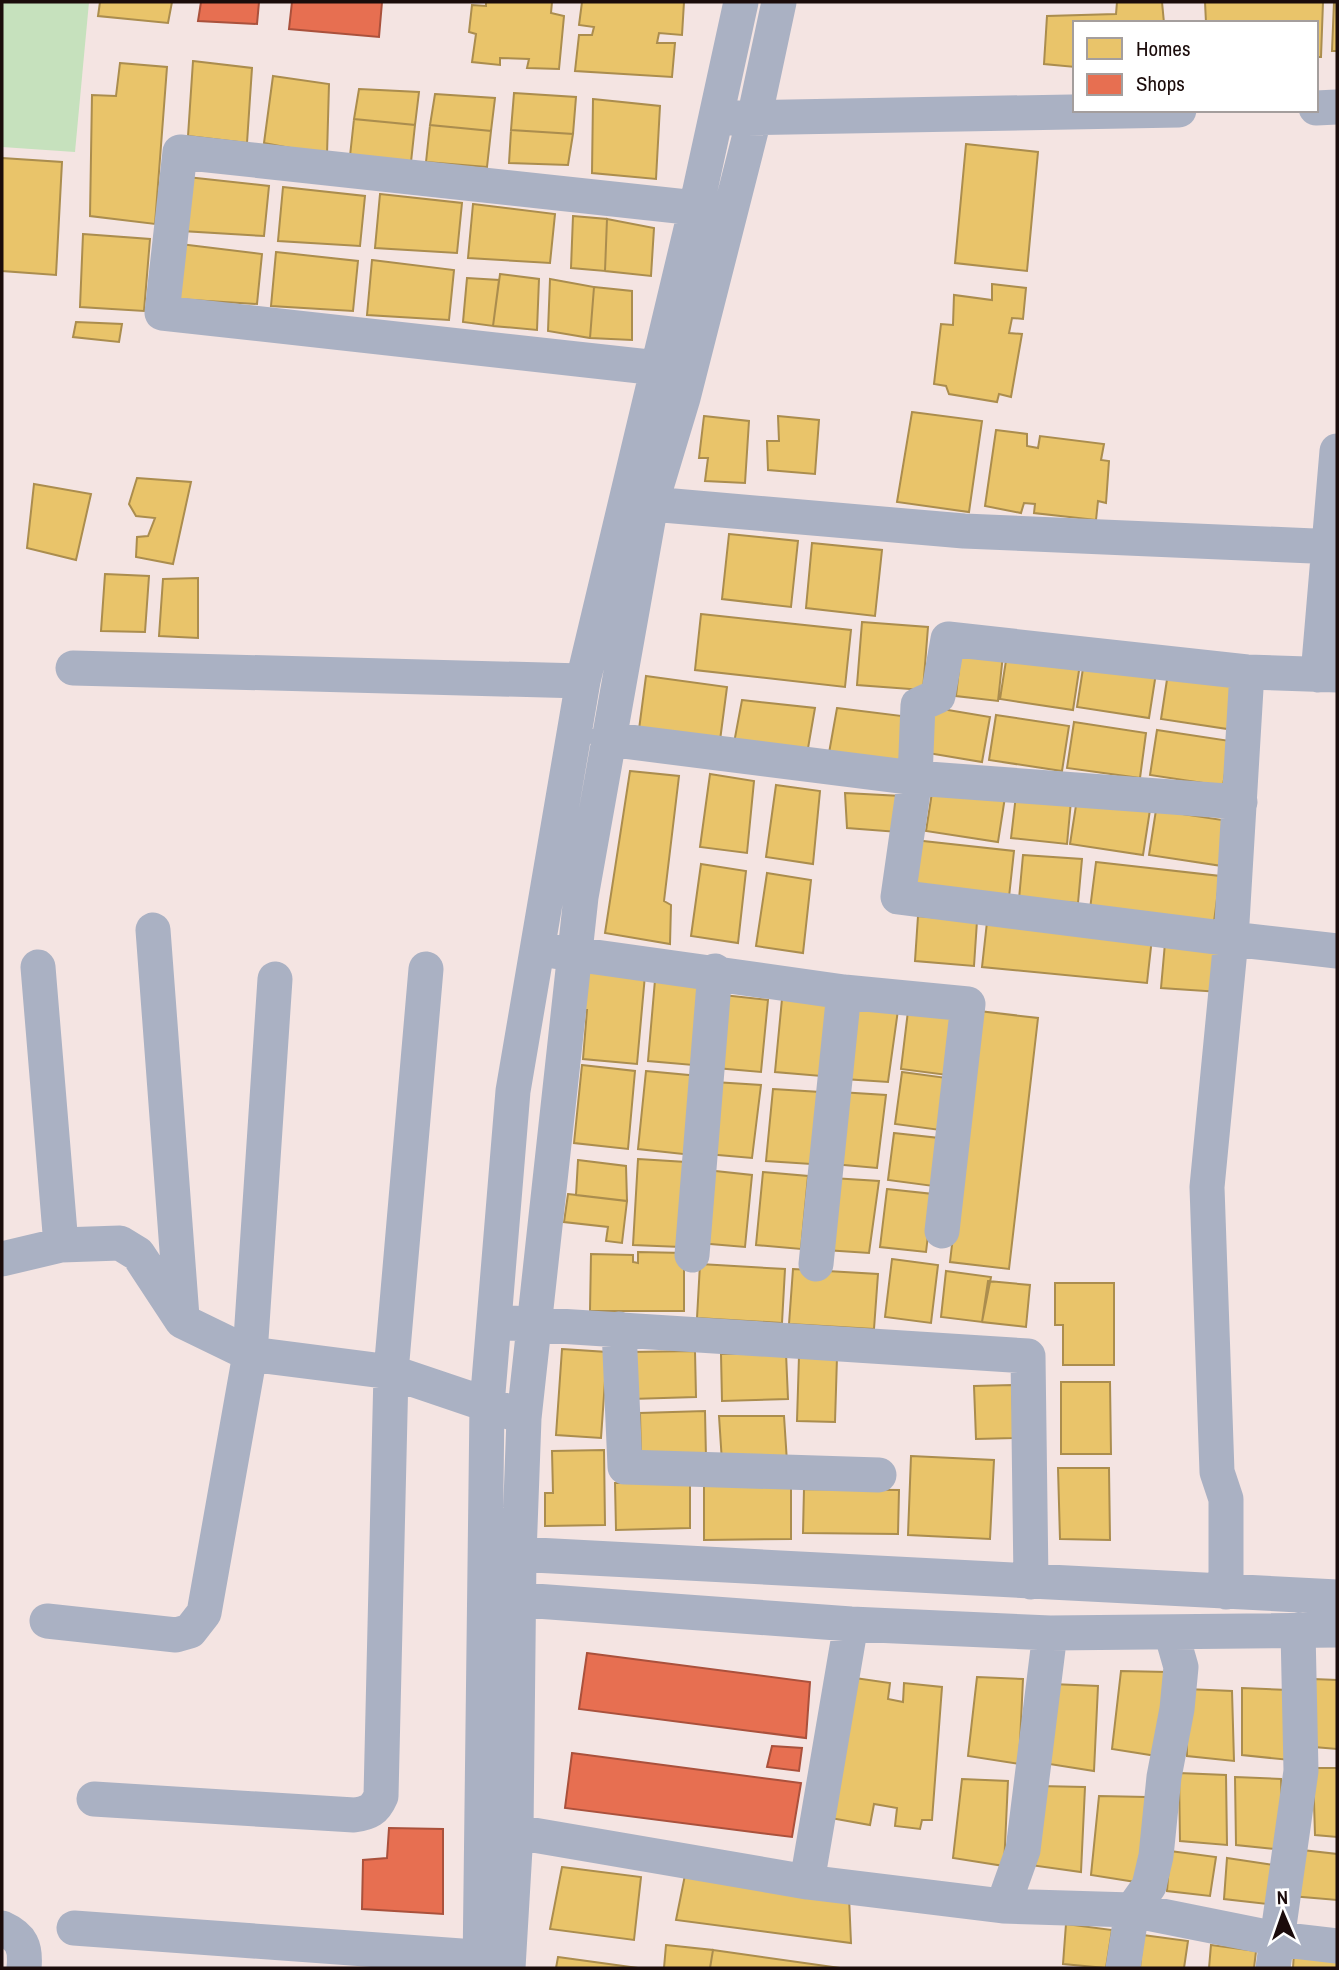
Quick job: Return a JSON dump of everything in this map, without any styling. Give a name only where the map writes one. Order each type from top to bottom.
[{"type":"street","points":[[494,1963],[516,1832],[519,1600],[502,1554],[487,1405],[510,1118],[583,681],[696,208],[741,2]]},
{"type":"street","points":[[494,1963],[484,1597],[502,1554],[524,1418],[532,1323],[575,953],[607,739],[651,504],[682,398],[754,119],[779,2]]},
{"type":"street","points":[[1318,107],[1337,107]]},
{"type":"street","points":[[716,117],[754,119],[1085,112]]},
{"type":"street","points":[[658,368],[162,313],[180,152],[696,208]]},
{"type":"street","points":[[1337,451],[1327,675],[1247,672],[948,639],[938,696],[918,705],[915,778],[898,897],[1337,951]]},
{"type":"street","points":[[651,504],[964,531],[1333,546]]},
{"type":"street","points":[[74,668],[583,681]]},
{"type":"street","points":[[1226,1592],[1226,1499],[1217,1472],[1207,1187],[1231,939],[1247,672]]},
{"type":"street","points":[[607,739],[915,778],[1240,802]]},
{"type":"street","points":[[153,930],[182,1321]]},
{"type":"street","points":[[537,949],[715,971],[844,992],[968,1004],[942,1231]]},
{"type":"street","points":[[38,967],[61,1245]]},
{"type":"street","points":[[94,1799],[354,1815],[369,1813],[376,1807],[381,1796],[391,1372],[426,969]]},
{"type":"street","points":[[692,1255],[715,971]]},
{"type":"street","points":[[47,1621],[176,1635],[190,1631],[204,1613],[250,1354],[275,979]]},
{"type":"street","points":[[816,1264],[844,992]]},
{"type":"street","points":[[2,1259],[61,1245],[120,1243],[138,1254],[182,1321],[250,1354],[391,1372],[524,1418]]},
{"type":"street","points":[[494,1322],[1028,1356],[1031,1582]]},
{"type":"street","points":[[618,1329],[625,1467],[879,1475]]},
{"type":"street","points":[[502,1554],[1337,1597]]},
{"type":"street","points":[[484,1597],[850,1624],[1050,1633],[1337,1629]]},
{"type":"street","points":[[807,1882],[850,1624]]},
{"type":"street","points":[[1275,1954],[1301,1771],[1298,1630]]},
{"type":"street","points":[[1123,1968],[1132,1910],[1149,1886],[1156,1856],[1164,1777],[1177,1709],[1181,1667],[1171,1632]]},
{"type":"street","points":[[1003,1906],[1023,1850],[1050,1633]]},
{"type":"street","points":[[516,1832],[807,1882],[1003,1906],[1132,1910],[1275,1954],[1337,1946]]},
{"type":"street","points":[[2,1928],[15,1934],[24,1945],[24,1968]]},
{"type":"street","points":[[74,1928],[494,1963]]},
{"type":"green space","points":[[2,2],[89,2],[75,152],[2,147]]},
{"type":"building: Homes","points":[[100,2],[172,2],[168,23],[98,16]]},
{"type":"building: Homes","points":[[486,2],[552,2],[551,13],[564,16],[559,69],[527,68],[529,59],[500,58],[500,65],[472,62],[476,34],[469,32],[472,5],[486,6]]},
{"type":"building: Homes","points":[[582,2],[684,2],[682,35],[659,33],[657,43],[675,43],[672,77],[575,71],[579,35],[592,35],[594,27],[579,25]]},
{"type":"building: Homes","points":[[1117,2],[1162,2],[1164,21],[1073,21],[1073,67],[1044,64],[1047,16],[1116,14]]},
{"type":"building: Homes","points":[[1205,2],[1323,2],[1321,57],[1318,57],[1318,21],[1206,21]]},
{"type":"building: Homes","points":[[1334,2],[1337,2],[1337,51],[1332,51]]},
{"type":"building: Homes","points":[[193,61],[252,68],[247,143],[188,136]]},
{"type":"building: Homes","points":[[120,63],[167,67],[155,224],[90,216],[92,95],[116,96]]},
{"type":"building: Homes","points":[[273,76],[329,84],[327,155],[264,143]]},
{"type":"building: Homes","points":[[359,89],[419,92],[415,125],[354,119]]},
{"type":"building: Homes","points":[[514,93],[576,97],[573,134],[511,130]]},
{"type":"building: Homes","points":[[435,94],[495,98],[491,131],[430,125]]},
{"type":"building: Homes","points":[[593,99],[660,106],[656,179],[592,173]]},
{"type":"building: Homes","points":[[354,119],[415,125],[411,162],[350,156]]},
{"type":"building: Homes","points":[[430,125],[491,131],[487,167],[426,162]]},
{"type":"building: Homes","points":[[511,130],[573,134],[568,165],[509,163]]},
{"type":"building: Homes","points":[[966,144],[1038,152],[1027,271],[955,263]]},
{"type":"building: Homes","points":[[2,158],[62,162],[56,275],[2,271]]},
{"type":"building: Homes","points":[[187,177],[269,186],[264,236],[182,231]]},
{"type":"building: Homes","points":[[283,187],[365,196],[360,246],[278,241]]},
{"type":"building: Homes","points":[[380,194],[462,203],[457,253],[375,248]]},
{"type":"building: Homes","points":[[473,204],[555,214],[550,263],[468,258]]},
{"type":"building: Homes","points":[[573,216],[607,219],[605,271],[571,268]]},
{"type":"building: Homes","points":[[607,219],[654,228],[651,276],[605,271]]},
{"type":"building: Homes","points":[[83,234],[150,239],[144,311],[80,307]]},
{"type":"building: Homes","points":[[180,244],[262,254],[257,304],[175,299]]},
{"type":"building: Homes","points":[[276,252],[358,261],[353,311],[271,306]]},
{"type":"building: Homes","points":[[372,260],[454,270],[449,320],[367,315]]},
{"type":"building: Homes","points":[[500,274],[539,279],[537,330],[493,326]]},
{"type":"building: Homes","points":[[467,278],[499,280],[493,326],[463,322]]},
{"type":"building: Homes","points":[[550,279],[594,287],[590,338],[548,331]]},
{"type":"building: Homes","points":[[992,284],[1026,288],[1023,319],[1012,318],[1009,333],[1022,334],[1011,397],[999,394],[997,402],[949,394],[946,386],[934,384],[941,324],[953,325],[954,295],[992,300]]},
{"type":"building: Homes","points":[[594,287],[632,291],[632,340],[590,338]]},
{"type":"building: Homes","points":[[76,322],[122,324],[119,342],[73,337]]},
{"type":"building: Homes","points":[[912,412],[982,421],[969,512],[897,502]]},
{"type":"building: Homes","points":[[704,416],[749,421],[745,483],[705,481],[708,458],[699,458]]},
{"type":"building: Homes","points":[[778,416],[819,420],[815,474],[768,470],[767,441],[779,441]]},
{"type":"building: Homes","points":[[996,430],[1027,434],[1027,446],[1038,448],[1040,436],[1104,444],[1101,460],[1109,461],[1106,503],[1098,501],[1096,520],[1034,513],[1035,504],[1024,503],[1021,513],[985,506]]},
{"type":"building: Homes","points":[[137,478],[191,482],[173,564],[136,557],[137,537],[148,536],[155,518],[136,516],[129,504]]},
{"type":"building: Homes","points":[[34,484],[91,494],[76,560],[27,548]]},
{"type":"building: Homes","points":[[729,534],[798,541],[791,607],[722,599]]},
{"type":"building: Homes","points":[[812,543],[882,550],[875,616],[806,608]]},
{"type":"building: Homes","points":[[105,574],[149,576],[145,632],[101,631]]},
{"type":"building: Homes","points":[[198,578],[198,638],[159,636],[163,579]]},
{"type":"building: Homes","points":[[701,614],[851,630],[845,687],[695,670]]},
{"type":"building: Homes","points":[[862,622],[928,627],[923,690],[857,685]]},
{"type":"building: Homes","points":[[961,650],[1003,655],[998,701],[956,696]]},
{"type":"building: Homes","points":[[1007,654],[1080,664],[1073,710],[1000,699]]},
{"type":"building: Homes","points":[[1084,662],[1156,673],[1149,718],[1077,707]]},
{"type":"building: Homes","points":[[1168,673],[1240,685],[1234,730],[1161,719]]},
{"type":"building: Homes","points":[[646,676],[727,687],[719,748],[638,737]]},
{"type":"building: Homes","points":[[742,700],[815,708],[807,754],[734,743]]},
{"type":"building: Homes","points":[[930,707],[990,717],[982,762],[922,752]]},
{"type":"building: Homes","points":[[837,708],[910,717],[902,764],[829,753]]},
{"type":"building: Homes","points":[[996,715],[1069,726],[1062,771],[989,760]]},
{"type":"building: Homes","points":[[1074,722],[1146,733],[1140,778],[1067,768]]},
{"type":"building: Homes","points":[[1157,730],[1230,741],[1223,786],[1150,775]]},
{"type":"building: Homes","points":[[630,771],[679,776],[664,901],[671,905],[670,944],[605,933]]},
{"type":"building: Homes","points":[[710,774],[754,781],[747,853],[700,847]]},
{"type":"building: Homes","points":[[776,785],[820,791],[813,864],[766,857]]},
{"type":"building: Homes","points":[[933,786],[1005,797],[998,842],[926,831]]},
{"type":"building: Homes","points":[[845,793],[901,796],[898,832],[847,828]]},
{"type":"building: Homes","points":[[1016,795],[1071,801],[1067,844],[1011,838]]},
{"type":"building: Homes","points":[[1077,799],[1150,810],[1143,855],[1070,844]]},
{"type":"building: Homes","points":[[1156,810],[1229,821],[1222,866],[1149,855]]},
{"type":"building: Homes","points":[[914,840],[1014,851],[1009,897],[909,886]]},
{"type":"building: Homes","points":[[1023,855],[1082,859],[1078,903],[1019,899]]},
{"type":"building: Homes","points":[[1096,862],[1220,876],[1214,922],[1090,909]]},
{"type":"building: Homes","points":[[701,864],[746,871],[738,943],[691,936]]},
{"type":"building: Homes","points":[[767,873],[811,880],[803,953],[756,946]]},
{"type":"building: Homes","points":[[918,916],[977,921],[974,966],[915,961]]},
{"type":"building: Homes","points":[[987,922],[1152,938],[1147,983],[982,967]]},
{"type":"building: Homes","points":[[1165,943],[1224,947],[1220,992],[1161,988]]},
{"type":"building: Homes","points":[[584,970],[645,975],[637,1064],[583,1059],[587,1010],[580,1010]]},
{"type":"building: Homes","points":[[655,980],[700,983],[693,1065],[648,1061]]},
{"type":"building: Homes","points":[[723,995],[768,1000],[761,1072],[716,1068]]},
{"type":"building: Homes","points":[[782,999],[828,1004],[821,1076],[775,1072]]},
{"type":"building: Homes","points":[[851,1007],[898,1010],[888,1082],[844,1079]]},
{"type":"building: Homes","points":[[908,1011],[954,1017],[947,1075],[901,1069]]},
{"type":"building: Homes","points":[[979,1011],[1038,1018],[1009,1269],[950,1262]]},
{"type":"building: Homes","points":[[582,1065],[635,1071],[628,1149],[574,1143]]},
{"type":"building: Homes","points":[[646,1071],[699,1076],[692,1155],[638,1149]]},
{"type":"building: Homes","points":[[902,1072],[947,1078],[940,1130],[895,1124]]},
{"type":"building: Homes","points":[[714,1082],[761,1085],[752,1158],[707,1154]]},
{"type":"building: Homes","points":[[773,1089],[820,1092],[811,1164],[766,1161]]},
{"type":"building: Homes","points":[[839,1092],[886,1095],[877,1168],[833,1164]]},
{"type":"building: Homes","points":[[894,1133],[939,1138],[933,1186],[888,1180]]},
{"type":"building: Homes","points":[[638,1159],[686,1162],[681,1247],[633,1245]]},
{"type":"building: Homes","points":[[578,1160],[626,1166],[627,1201],[576,1195]]},
{"type":"building: Homes","points":[[706,1170],[752,1175],[745,1247],[699,1243]]},
{"type":"building: Homes","points":[[763,1172],[808,1176],[801,1249],[756,1245]]},
{"type":"building: Homes","points":[[832,1178],[879,1181],[869,1253],[825,1250]]},
{"type":"building: Homes","points":[[887,1189],[933,1194],[926,1252],[880,1247]]},
{"type":"building: Homes","points":[[568,1194],[627,1201],[622,1243],[606,1241],[608,1227],[564,1222]]},
{"type":"building: Homes","points":[[638,1252],[684,1253],[684,1311],[590,1311],[591,1254],[633,1255],[633,1262],[638,1263]]},
{"type":"building: Homes","points":[[892,1259],[938,1265],[931,1323],[885,1317]]},
{"type":"building: Homes","points":[[700,1264],[785,1269],[782,1323],[697,1318]]},
{"type":"building: Homes","points":[[793,1269],[878,1274],[874,1329],[789,1324]]},
{"type":"building: Homes","points":[[946,1271],[991,1277],[982,1322],[941,1317]]},
{"type":"building: Homes","points":[[988,1281],[1030,1285],[1026,1327],[982,1322]]},
{"type":"building: Homes","points":[[1055,1283],[1114,1283],[1114,1365],[1063,1365],[1063,1325],[1055,1325]]},
{"type":"building: Homes","points":[[562,1349],[607,1352],[601,1438],[556,1435]]},
{"type":"building: Homes","points":[[695,1351],[696,1397],[631,1399],[630,1352]]},
{"type":"building: Homes","points":[[786,1353],[788,1399],[722,1401],[721,1354]]},
{"type":"building: Homes","points":[[799,1356],[837,1357],[835,1422],[797,1421]]},
{"type":"building: Homes","points":[[1061,1382],[1110,1382],[1111,1454],[1061,1454]]},
{"type":"building: Homes","points":[[1012,1385],[1014,1438],[976,1439],[974,1386]]},
{"type":"building: Homes","points":[[705,1411],[706,1458],[641,1459],[640,1413]]},
{"type":"building: Homes","points":[[719,1416],[784,1416],[787,1462],[722,1462]]},
{"type":"building: Homes","points":[[604,1450],[605,1525],[545,1526],[545,1493],[553,1493],[552,1451]]},
{"type":"building: Homes","points":[[911,1456],[994,1460],[990,1539],[908,1535]]},
{"type":"building: Homes","points":[[1058,1468],[1109,1468],[1110,1540],[1060,1539]]},
{"type":"building: Homes","points":[[690,1482],[690,1528],[616,1530],[615,1483]]},
{"type":"building: Homes","points":[[791,1484],[791,1539],[704,1540],[704,1485]]},
{"type":"building: Homes","points":[[804,1489],[899,1490],[898,1534],[803,1533]]},
{"type":"building: Homes","points":[[1121,1671],[1167,1672],[1163,1757],[1112,1749]]},
{"type":"building: Homes","points":[[977,1677],[1023,1679],[1019,1764],[968,1756]]},
{"type":"building: Homes","points":[[855,1678],[890,1683],[888,1699],[903,1702],[904,1683],[942,1687],[932,1820],[922,1820],[920,1829],[895,1826],[897,1808],[874,1804],[870,1825],[825,1817]]},
{"type":"building: Homes","points":[[1313,1679],[1337,1680],[1337,1749],[1314,1747]]},
{"type":"building: Homes","points":[[1052,1684],[1098,1686],[1094,1771],[1043,1763]]},
{"type":"building: Homes","points":[[1242,1688],[1288,1690],[1290,1760],[1242,1755]]},
{"type":"building: Homes","points":[[1186,1689],[1232,1691],[1234,1761],[1187,1756]]},
{"type":"building: Homes","points":[[1313,1768],[1337,1768],[1337,1837],[1315,1835]]},
{"type":"building: Homes","points":[[1179,1773],[1226,1775],[1227,1845],[1180,1841]]},
{"type":"building: Homes","points":[[1235,1777],[1281,1779],[1283,1850],[1236,1845]]},
{"type":"building: Homes","points":[[962,1779],[1008,1781],[1004,1866],[953,1858]]},
{"type":"building: Homes","points":[[1039,1786],[1085,1787],[1081,1872],[1030,1865]]},
{"type":"building: Homes","points":[[1099,1796],[1146,1797],[1142,1883],[1091,1875]]},
{"type":"building: Homes","points":[[1302,1850],[1337,1854],[1337,1900],[1291,1896]]},
{"type":"building: Homes","points":[[1170,1851],[1216,1857],[1210,1896],[1167,1891]]},
{"type":"building: Homes","points":[[1227,1858],[1273,1865],[1267,1904],[1224,1899]]},
{"type":"building: Homes","points":[[562,1867],[641,1877],[634,1940],[550,1929]]},
{"type":"building: Homes","points":[[685,1875],[849,1897],[851,1943],[676,1920]]},
{"type":"building: Homes","points":[[1066,1924],[1112,1930],[1106,1968],[1063,1964]]},
{"type":"building: Homes","points":[[1143,1935],[1188,1941],[1184,1968],[1140,1968]]},
{"type":"building: Homes","points":[[666,1945],[713,1950],[710,1968],[664,1968]]},
{"type":"building: Homes","points":[[1211,1945],[1256,1951],[1254,1968],[1209,1968]]},
{"type":"building: Homes","points":[[713,1950],[840,1968],[710,1968]]},
{"type":"building: Homes","points":[[1294,1953],[1337,1959],[1337,1968],[1293,1968]]},
{"type":"building: Homes","points":[[558,1957],[638,1968],[556,1968]]},
{"type":"building: Shops","points":[[201,2],[259,2],[257,24],[198,21]]},
{"type":"building: Shops","points":[[292,2],[382,2],[379,37],[289,29]]},
{"type":"building: Shops","points":[[587,1653],[810,1682],[806,1738],[579,1709]]},
{"type":"building: Shops","points":[[772,1746],[802,1748],[799,1771],[767,1767]]},
{"type":"building: Shops","points":[[572,1753],[801,1783],[792,1837],[565,1808]]},
{"type":"building: Shops","points":[[389,1828],[443,1829],[443,1914],[362,1909],[363,1860],[387,1858]]}]
